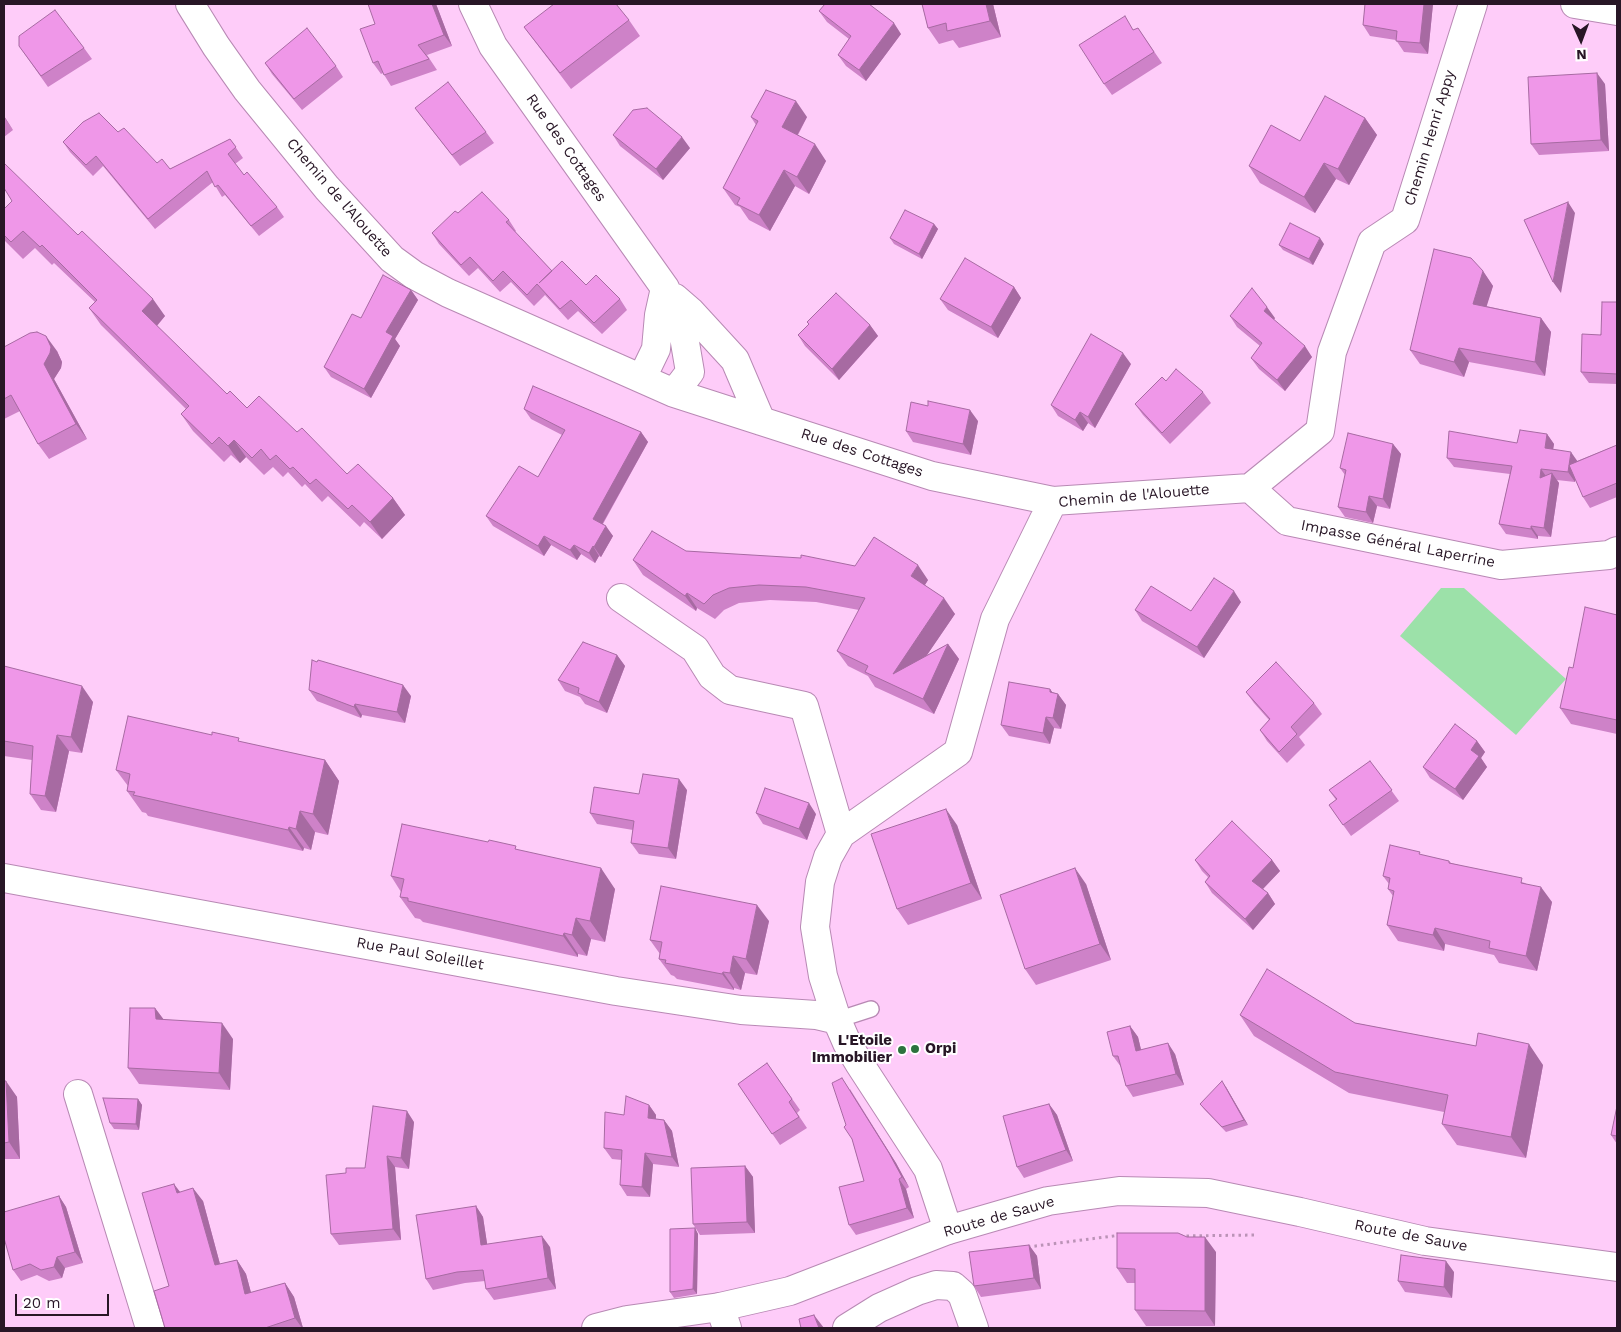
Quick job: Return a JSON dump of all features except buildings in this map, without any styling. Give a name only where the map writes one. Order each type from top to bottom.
[{"type":"street","name":"Chemin de l'Alouette","points":[[190,4],[216,46],[247,90],[327,188],[392,260],[414,275],[448,293],[674,393]]},
{"type":"street","name":"Rue des Cottages","points":[[473,4],[493,46],[665,288]]},
{"type":"street","name":"Chemin Henri Appy","points":[[1250,488],[1320,431],[1332,352],[1372,242],[1405,220],[1473,4]]},
{"type":"street","points":[[1575,4],[1617,11]]},
{"type":"street","points":[[642,378],[656,349],[659,315],[665,288]]},
{"type":"street","points":[[665,288],[682,325],[690,372],[674,393]]},
{"type":"street","points":[[665,288],[690,311],[735,360],[761,421]]},
{"type":"street","name":"Rue des Cottages","points":[[674,393],[932,476],[1052,501]]},
{"type":"street","name":"Chemin de l'Alouette","points":[[948,1230],[928,1169],[859,1063],[847,1043],[837,1020],[823,976],[815,927],[820,882],[828,857],[841,834],[958,752],[994,620],[1052,501],[1250,488]]},
{"type":"street","name":"Impasse Général Laperrine","points":[[1250,488],[1287,521],[1502,565],[1609,555],[1617,551]]},
{"type":"street","points":[[621,598],[695,649],[712,676],[730,690],[804,706],[841,834]]},
{"type":"street","name":"Rue Paul Soleillet","points":[[4,878],[616,991],[741,1010],[816,1015],[837,1020]]},
{"type":"street","points":[[78,1094],[150,1328]]},
{"type":"street","name":"Route de Sauve","points":[[596,1328],[627,1320],[724,1318],[948,1230],[1048,1201],[1119,1191],[1208,1192],[1425,1242],[1617,1267]]},
{"type":"street","points":[[847,1328],[879,1308],[917,1291],[936,1285],[953,1286],[962,1294],[974,1328]]},
{"type":"lane","points":[[837,1020],[871,1009]]},
{"type":"path","points":[[1021,1248],[1130,1235]]},
{"type":"path","points":[[1178,1236],[1263,1235]]},
{"type":"green space","points":[[1441,588],[1464,588],[1566,679],[1516,735],[1400,636]]},
{"type":"place","name":"Orpi","points":[[915,1049]]},
{"type":"place","name":"L'Etoile Immobilier","points":[[902,1050]]}]
